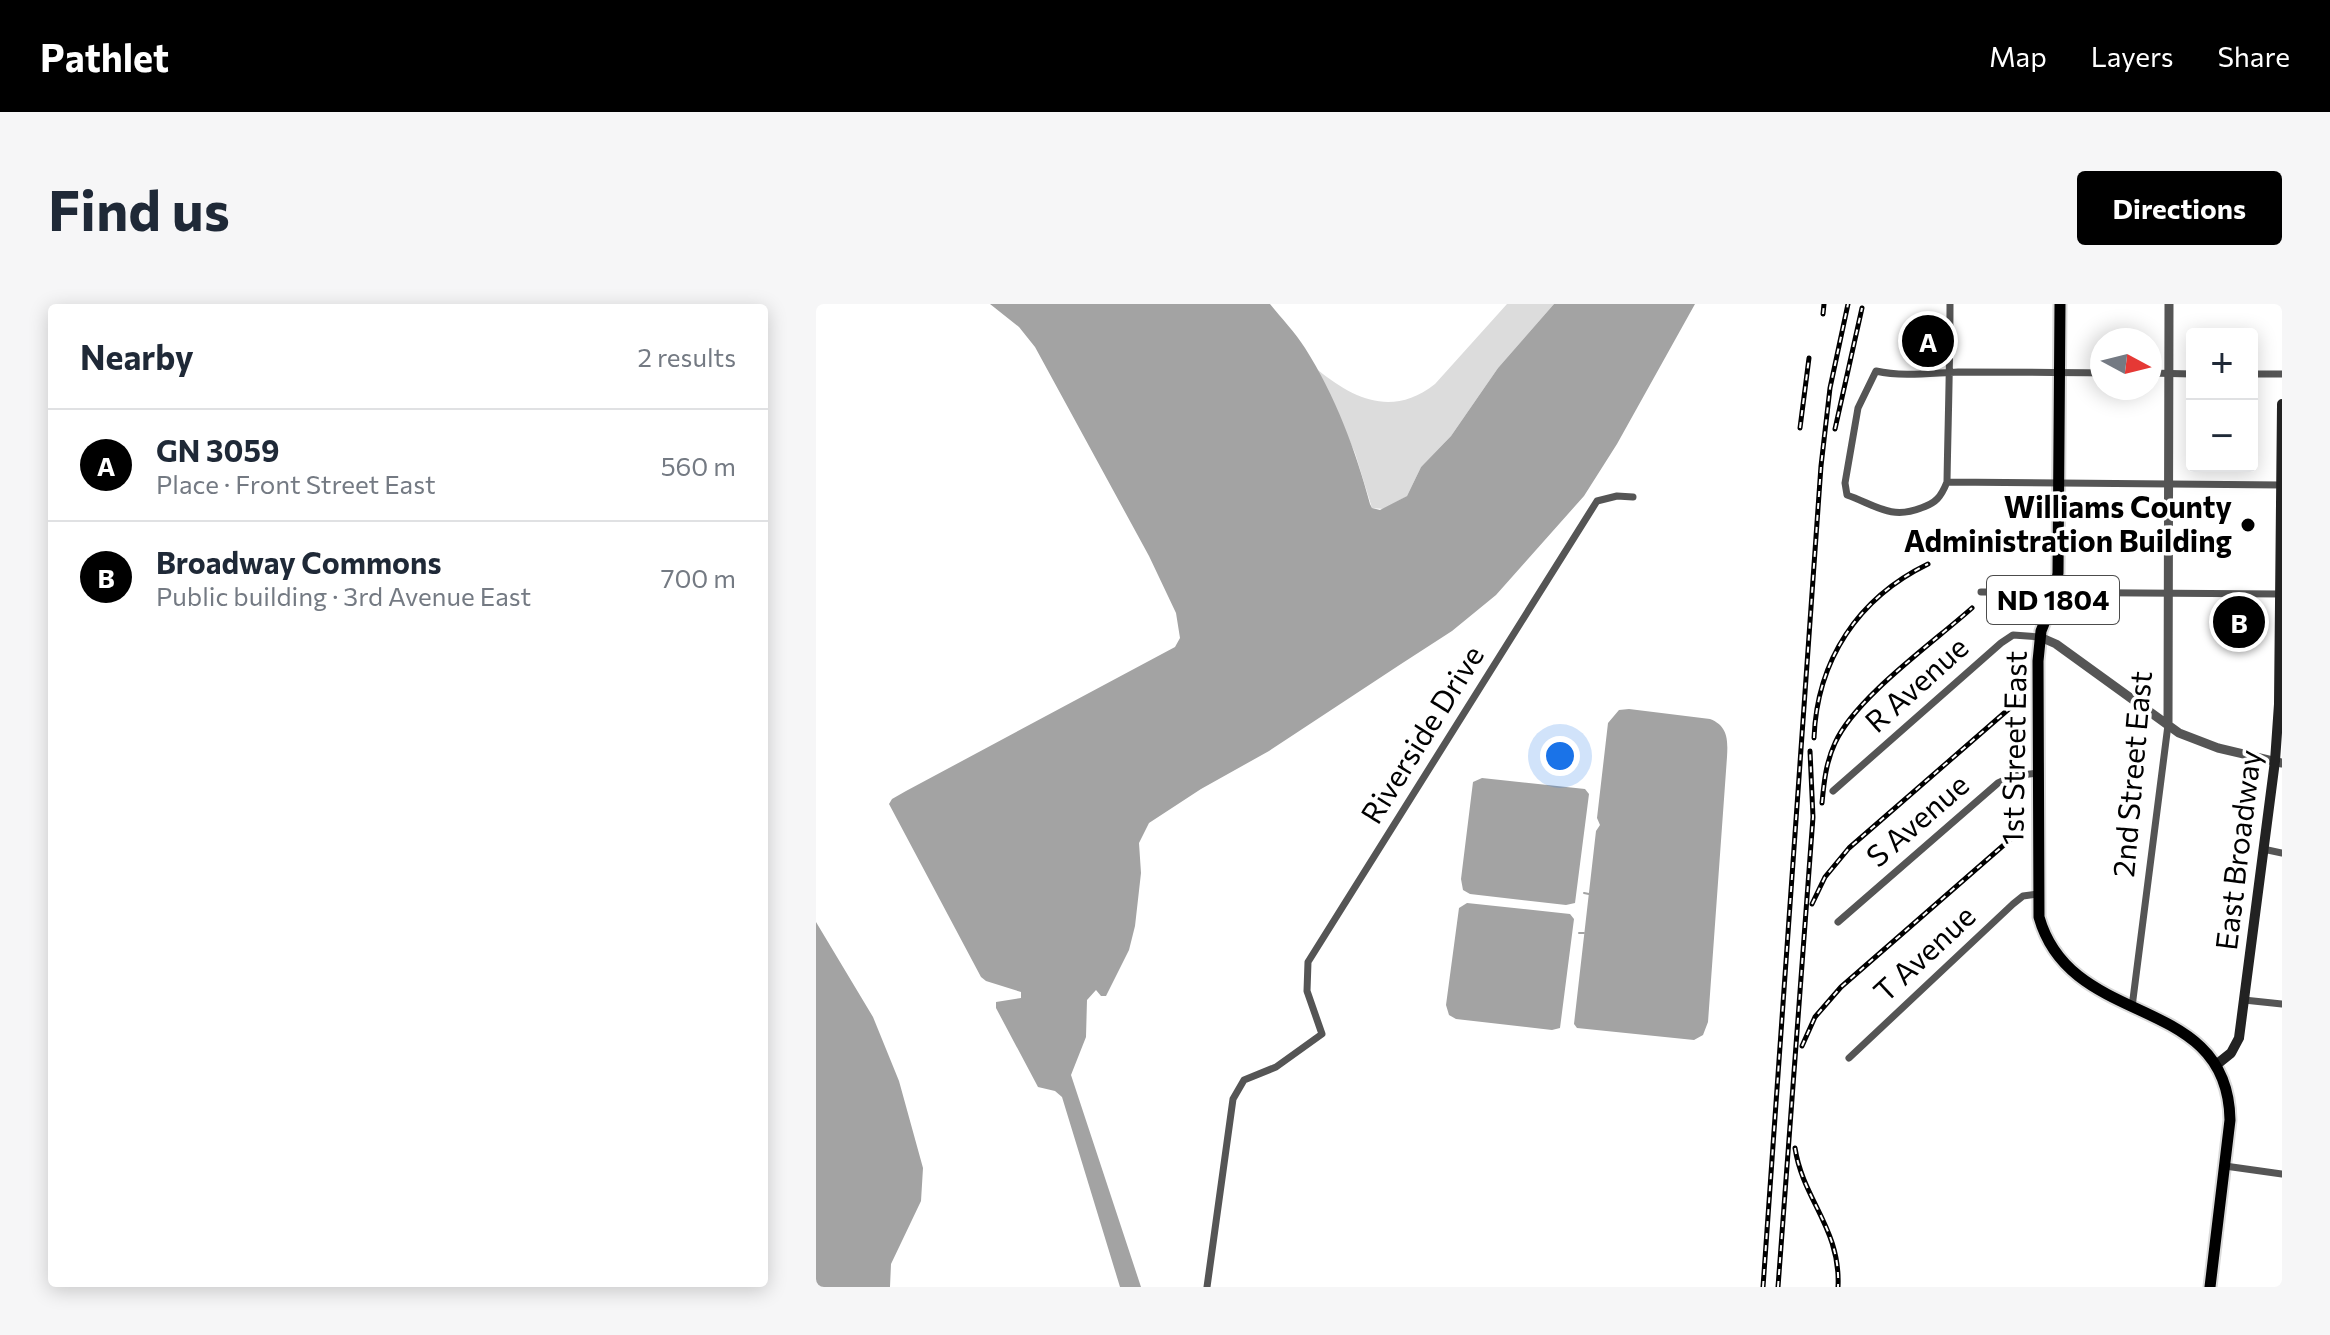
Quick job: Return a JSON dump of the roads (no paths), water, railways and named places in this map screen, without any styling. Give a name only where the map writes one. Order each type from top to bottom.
[{"type":"main road","name":"1st Street East","points":[[2060,304],[2056,591],[2040,637],[2039,917],[2046,937],[2064,965],[2082,981],[2132,1007]]},
{"type":"main road","name":"East Broadway","points":[[2216,1065],[2237,1044],[2278,762],[2282,404]]},
{"type":"main road","name":"ND 1804","points":[[2132,1007],[2187,1034],[2216,1065],[2225,1085],[2230,1109],[2210,1287]]},
{"type":"street","points":[[1950,304],[1949,373],[1947,482],[1941,497],[1932,504],[1902,514],[1891,513],[1847,495],[1847,469],[1858,408],[1876,371],[1889,374],[1949,373],[2060,372],[2090,373]]},
{"type":"street","name":"2nd Street East","points":[[2132,1007],[2168,725],[2169,304]]},
{"type":"street","points":[[2162,373],[2186,374]]},
{"type":"street","points":[[2258,374],[2282,374]]},
{"type":"street","points":[[1947,482],[2282,485]]},
{"type":"street","name":"Riverside Drive","points":[[1207,1287],[1233,1099],[1237,1089],[1244,1080],[1276,1067],[1322,1034],[1307,991],[1308,962],[1597,501],[1605,497],[1633,497]]},
{"type":"street","points":[[1981,592],[2280,594]]},
{"type":"street","name":"R Avenue","points":[[1833,791],[2001,643],[2013,635],[2040,637]]},
{"type":"street","points":[[2040,637],[2056,644],[2168,725],[2205,744],[2278,762]]},
{"type":"street","name":"S Avenue","points":[[1838,922],[1998,783],[2013,776],[2038,773]]},
{"type":"street","points":[[2263,849],[2282,853]]},
{"type":"street","name":"T Avenue","points":[[1849,1058],[2013,904],[2023,896],[2037,894]]},
{"type":"street","points":[[2244,1000],[2282,1004]]},
{"type":"street","points":[[2225,1166],[2282,1174]]},
{"type":"waterway","points":[[1584,893],[1589,894]]},
{"type":"waterway","points":[[1579,933],[1584,933]]},
{"type":"railway","points":[[1823,314],[1824,304]]},
{"type":"railway","points":[[1763,1287],[1821,466],[1830,388],[1848,304]]},
{"type":"railway","points":[[1835,429],[1862,308]]},
{"type":"railway","points":[[1800,428],[1809,358]]},
{"type":"railway","points":[[1814,738],[1823,683],[1846,634],[1881,595],[1928,564]]},
{"type":"railway","points":[[1822,803],[1829,757],[1845,726],[1877,689],[1972,608]]},
{"type":"railway","points":[[1812,904],[1825,877],[1849,848],[2018,701]]},
{"type":"railway","points":[[1778,1287],[1813,817],[1810,751]]},
{"type":"railway","points":[[1802,1046],[1815,1017],[1841,987],[2013,837]]},
{"type":"railway","points":[[1795,1148],[1799,1167],[1834,1248],[1838,1287]]},
{"type":"place","name":"GN 3059","points":[[1928,341]]},
{"type":"place","name":"Williams County Administration Building","points":[[2248,525]]},
{"type":"place","name":"Broadway Commons","points":[[2239,622]]}]
